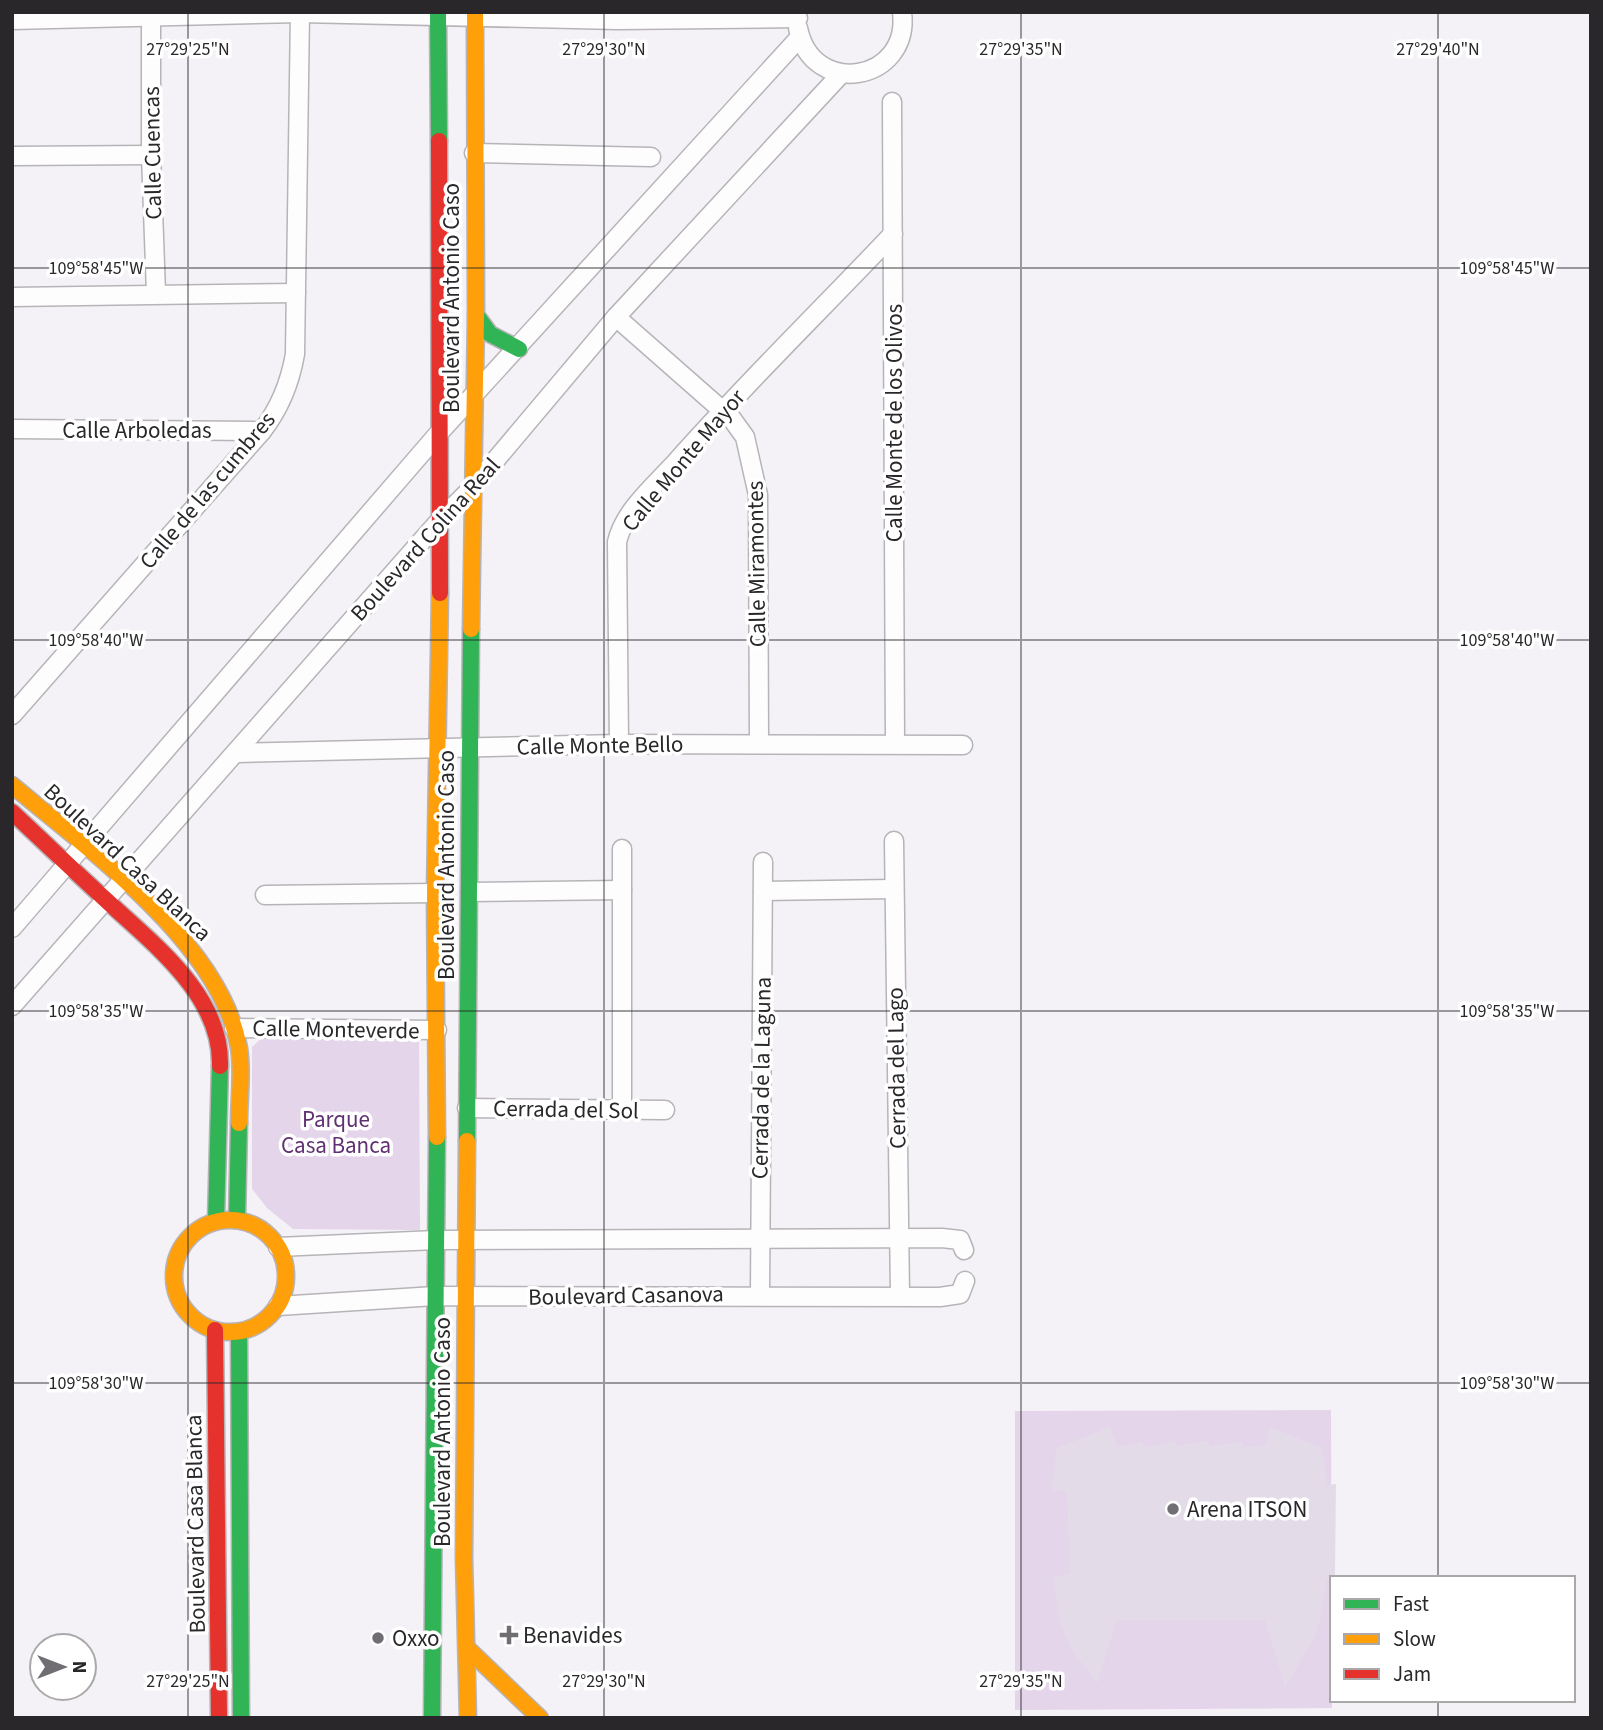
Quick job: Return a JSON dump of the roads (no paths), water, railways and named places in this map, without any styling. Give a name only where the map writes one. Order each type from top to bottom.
[{"type":"main road","name":"Boulevard Antonio Caso","points":[[432,1718],[437,1030],[436,747],[441,519],[438,435],[438,15]]},
{"type":"main road","name":"Boulevard Antonio Caso","points":[[468,1718],[464,1429],[469,747],[476,315],[475,15]]},
{"type":"main road","points":[[476,315],[490,334],[519,349]]},
{"type":"main road","name":"Boulevard Casa Blanca","points":[[12,785],[83,844],[188,945],[205,966],[234,1028],[240,1059],[237,1220]]},
{"type":"main road","name":"Boulevard Casa Blanca","points":[[12,812],[182,971],[201,999],[217,1040],[220,1069],[216,1221]]},
{"type":"main road","points":[[237,1220],[261,1229],[278,1247],[286,1277],[278,1306],[261,1322],[239,1332],[215,1330],[196,1321],[182,1306],[174,1286],[174,1265],[182,1245],[197,1230],[216,1221],[237,1220]]},
{"type":"main road","name":"Boulevard Casa Blanca","points":[[215,1330],[219,1718]]},
{"type":"main road","name":"Boulevard Casa Blanca","points":[[239,1332],[241,1718]]},
{"type":"main road","points":[[434,1430],[464,1429]]},
{"type":"main road","points":[[433,1559],[464,1559]]},
{"type":"main road","points":[[467,1648],[540,1718]]},
{"type":"street","points":[[12,20],[300,13],[798,15],[800,37],[811,57],[830,71],[841,74],[868,71],[890,56],[902,32],[902,12]]},
{"type":"street","name":"Calle de las cumbres","points":[[12,715],[262,431],[280,404],[291,378],[295,354],[300,13]]},
{"type":"street","name":"Calle Cuencas","points":[[151,15],[151,155],[156,293]]},
{"type":"street","points":[[12,928],[438,435],[800,37]]},
{"type":"street","name":"Boulevard Colina Real","points":[[12,1006],[441,519],[472,488],[615,317],[841,74]]},
{"type":"street","name":"Calle Monte de los Olivos","points":[[892,102],[895,744]]},
{"type":"street","points":[[474,153],[651,157]]},
{"type":"street","points":[[12,156],[151,155]]},
{"type":"street","name":"Calle Monte Mayor","points":[[619,744],[619,531],[635,508],[722,410],[893,234]]},
{"type":"street","points":[[12,297],[296,293]]},
{"type":"street","name":"Calle Miramontes","points":[[615,317],[722,410],[745,437],[758,495],[759,744]]},
{"type":"street","name":"Calle Arboledas","points":[[12,429],[262,431]]},
{"type":"street","name":"Calle Monte Bello","points":[[237,753],[619,744],[963,745]]},
{"type":"street","name":"Cerrada del Lago","points":[[894,841],[900,1295]]},
{"type":"street","points":[[621,849],[622,1109]]},
{"type":"street","name":"Cerrada de la Laguna","points":[[760,1294],[763,862]]},
{"type":"street","points":[[763,891],[893,889]]},
{"type":"street","points":[[470,892],[622,890]]},
{"type":"street","points":[[265,895],[435,893]]},
{"type":"street","name":"Calle Monteverde","points":[[234,1028],[437,1030]]},
{"type":"street","name":"Cerrada del Sol","points":[[467,1108],[665,1110]]},
{"type":"street","points":[[278,1247],[436,1240],[466,1242],[899,1238],[955,1239],[962,1241],[964,1250]]},
{"type":"street","name":"Boulevard Casanova","points":[[278,1306],[435,1296],[955,1296],[963,1290],[965,1281]]},
{"type":"place","name":"Arena ITSON","points":[[1173,1509]]},
{"type":"place","name":"Benavides","points":[[509,1635]]},
{"type":"place","name":"Oxxo","points":[[378,1638]]},
{"type":"park label","name":"Parque Casa Banca","points":[[336,1132]]}]
